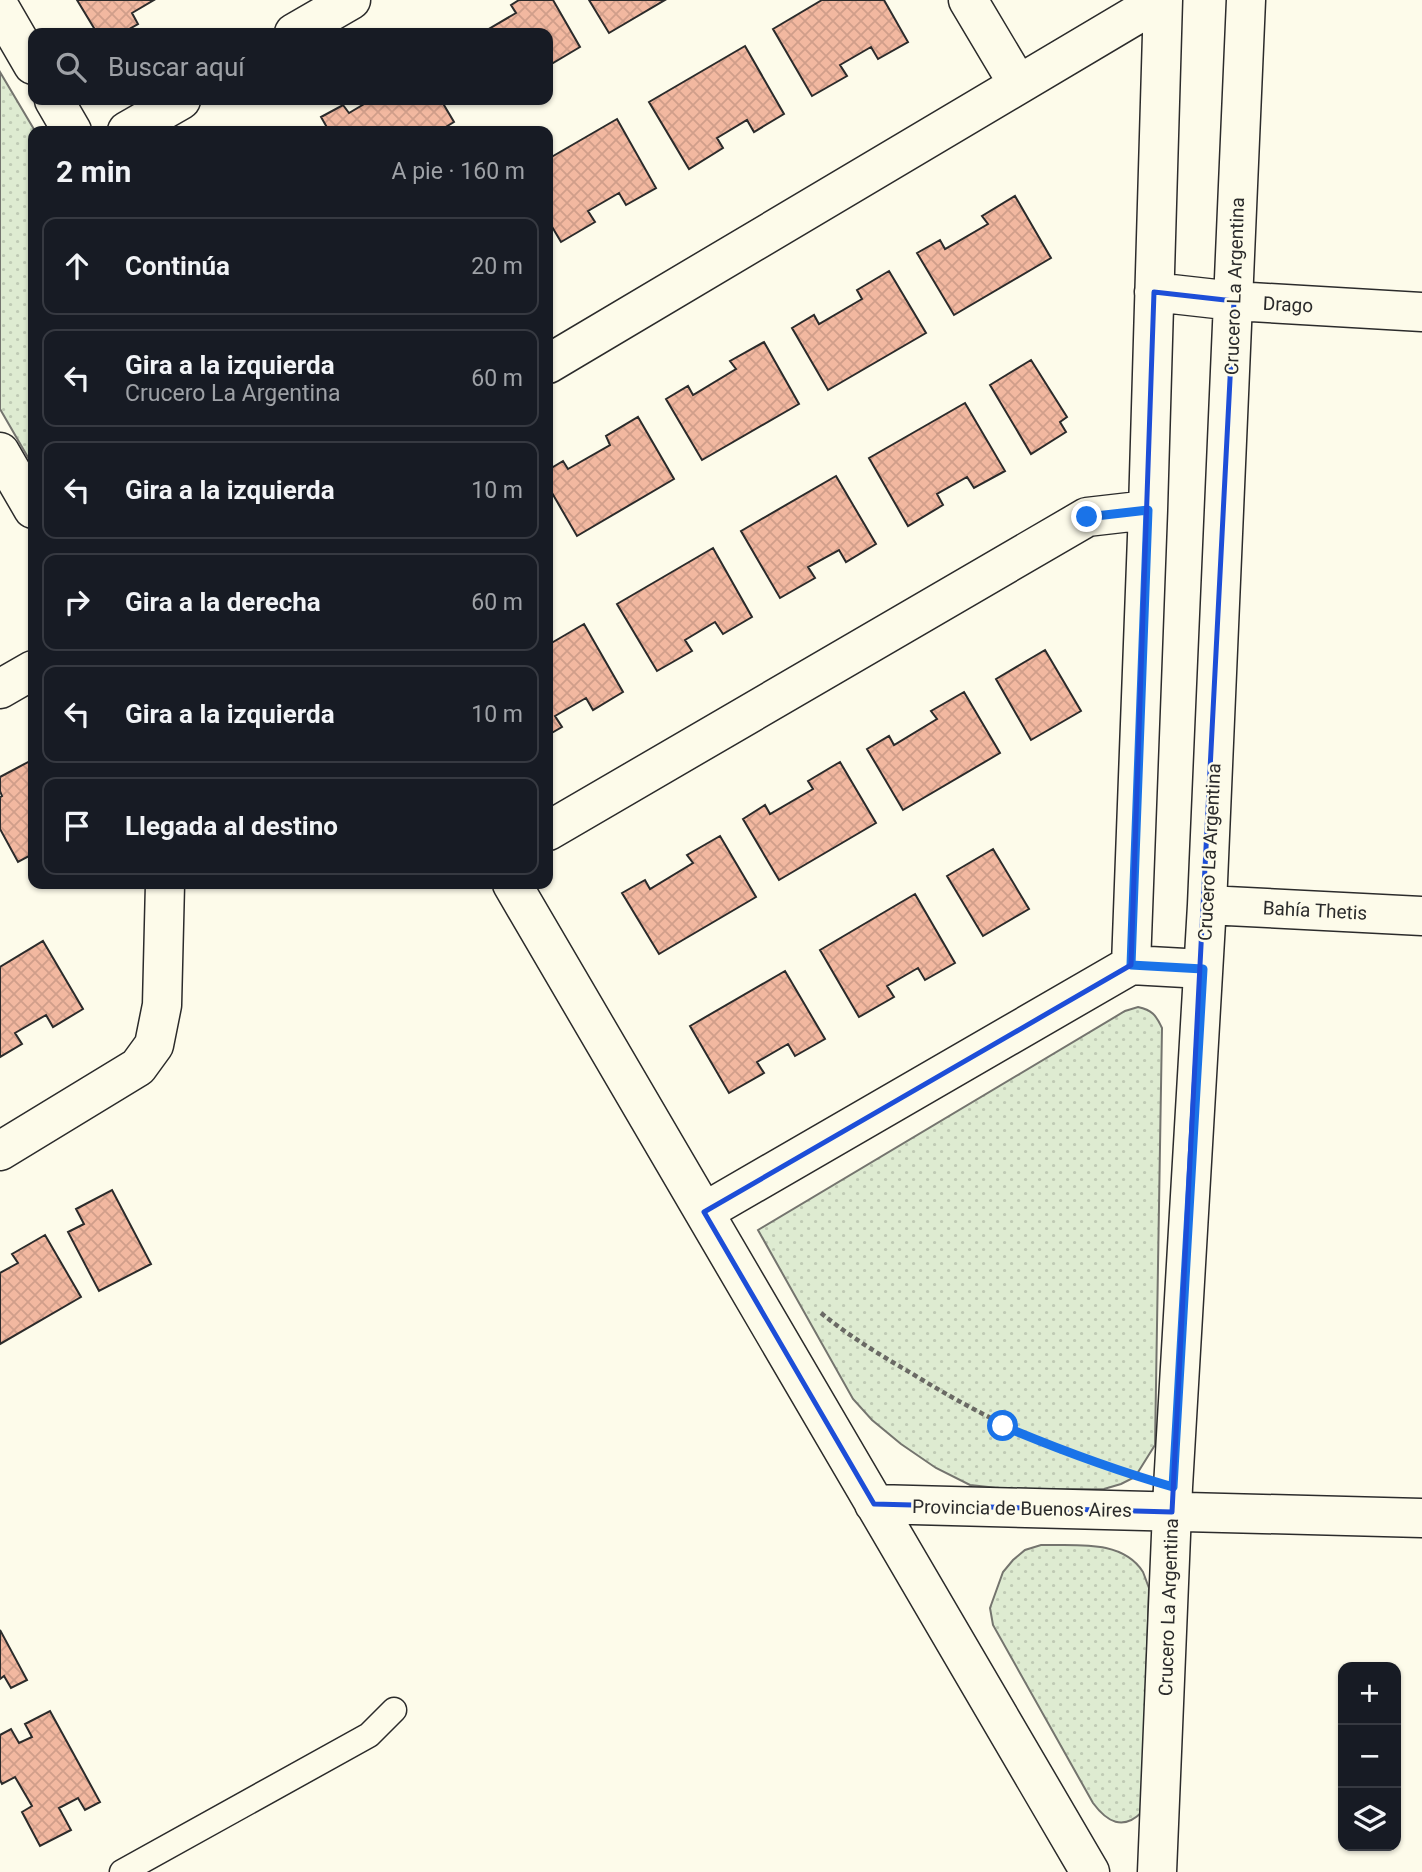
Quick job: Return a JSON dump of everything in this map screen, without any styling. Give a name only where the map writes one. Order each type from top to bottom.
[{"type":"street","points":[[303,28],[351,0]]},
{"type":"street","points":[[968,0],[1017,84]]},
{"type":"street","points":[[553,361],[1162,0]]},
{"type":"street","points":[[1131,965],[1148,510],[1162,0]]},
{"type":"street","name":"Crucero La Argentina","points":[[1157,1872],[1172,1512],[1207,905],[1246,0]]},
{"type":"street","points":[[0,8],[28,56]]},
{"type":"street","points":[[57,105],[69,126]]},
{"type":"street","points":[[136,126],[172,105]]},
{"type":"street","name":"Drago","points":[[1154,292],[1234,301],[1422,312]]},
{"type":"street","points":[[0,452],[28,500]]},
{"type":"street","points":[[553,828],[1087,517],[1148,510]]},
{"type":"street","points":[[0,689],[28,673]]},
{"type":"street","points":[[0,1151],[138,1067],[154,1045],[162,1005],[165,889]]},
{"type":"street","points":[[515,889],[1090,1872]]},
{"type":"street","name":"Bahía Thetis","points":[[1207,905],[1422,916]]},
{"type":"street","points":[[704,1212],[1131,965],[1203,969]]},
{"type":"street","name":"Provincia de Buenos Aires","points":[[874,1504],[1422,1518]]},
{"type":"lane","points":[[122,1872],[369,1735],[394,1710]]},
{"type":"path","points":[[814,1307],[882,1356],[960,1402],[1003,1426],[1091,1462]]},
{"type":"highlighted area","points":[[1154,292],[1234,301],[1172,1512],[874,1504],[704,1212],[1131,965]]},
{"type":"green space","points":[[0,72],[32,126],[28,126],[28,457],[0,409]]},
{"type":"green space","points":[[1138,1007],[1153,1014],[1162,1028],[1155,1445],[1135,1477],[1104,1489],[1016,1490],[970,1485],[936,1468],[901,1444],[872,1420],[853,1399],[758,1230],[1125,1011]]},
{"type":"green space","points":[[1041,1545],[1097,1546],[1123,1554],[1134,1561],[1143,1572],[1149,1588],[1142,1812],[1122,1823],[1104,1815],[1093,1803],[993,1625],[990,1608],[1003,1572],[1025,1550]]},
{"type":"building","points":[[77,0],[154,0],[132,13],[138,24],[131,28],[94,28]]},
{"type":"building","points":[[519,0],[553,0],[580,47],[553,63],[553,28],[490,28],[516,13],[511,5]]},
{"type":"building","points":[[589,0],[665,0],[609,33]]},
{"type":"building","points":[[822,0],[884,0],[908,42],[878,59],[871,47],[840,65],[847,76],[812,96],[773,29]]},
{"type":"building","points":[[745,46],[784,114],[754,132],[747,120],[717,138],[723,148],[689,169],[649,102]]},
{"type":"building","points":[[343,105],[349,113],[363,105],[444,105],[454,122],[447,126],[326,126],[321,117]]},
{"type":"building","points":[[617,119],[656,188],[626,205],[619,193],[588,211],[595,222],[561,242],[553,228],[553,156]]},
{"type":"building","points":[[1015,196],[1051,258],[954,315],[917,253],[940,240],[945,249],[988,224],[982,216]]},
{"type":"building","points":[[889,271],[926,333],[828,390],[792,328],[814,315],[819,324],[862,299],[857,290]]},
{"type":"building","points":[[764,342],[799,404],[702,460],[666,399],[688,386],[693,395],[736,369],[730,361]]},
{"type":"building","points":[[1031,360],[1067,417],[1060,422],[1066,432],[1031,454],[990,385]]},
{"type":"building","points":[[965,403],[1005,471],[974,488],[967,477],[937,494],[943,505],[908,526],[869,458]]},
{"type":"building","points":[[638,417],[674,479],[577,536],[553,495],[553,467],[563,461],[568,469],[610,445],[606,436]]},
{"type":"building","points":[[836,476],[876,544],[846,562],[839,550],[808,567],[815,578],[780,598],[741,531]]},
{"type":"building","points":[[713,548],[752,617],[723,634],[715,622],[685,640],[692,651],[657,671],[617,604]]},
{"type":"building","points":[[584,624],[623,692],[593,710],[586,698],[555,716],[562,727],[553,732],[553,642]]},
{"type":"building","points":[[1045,650],[1081,711],[1031,740],[996,679]]},
{"type":"building","points":[[964,692],[1000,753],[903,810],[867,749],[889,736],[894,745],[937,719],[931,711]]},
{"type":"building","points":[[28,762],[28,857],[18,862],[0,829],[0,777]]},
{"type":"building","points":[[840,762],[876,823],[779,880],[743,819],[765,805],[770,814],[813,789],[808,781]]},
{"type":"building","points":[[720,836],[756,897],[659,954],[622,893],[645,880],[650,889],[693,863],[687,855]]},
{"type":"building","points":[[993,849],[1029,909],[983,936],[947,876]]},
{"type":"building","points":[[915,894],[955,963],[925,980],[918,968],[887,986],[894,997],[859,1017],[820,950]]},
{"type":"building","points":[[43,941],[83,1009],[53,1027],[46,1015],[15,1033],[22,1044],[0,1057],[0,967]]},
{"type":"building","points":[[785,971],[825,1039],[795,1056],[788,1044],[757,1062],[764,1073],[729,1093],[690,1026]]},
{"type":"building","points":[[112,1190],[151,1264],[99,1291],[68,1232],[84,1224],[76,1209]]},
{"type":"building","points":[[45,1235],[81,1297],[0,1344],[0,1273],[18,1263],[12,1254]]},
{"type":"building","points":[[0,1630],[27,1680],[11,1688],[4,1676],[0,1679]]},
{"type":"building","points":[[50,1711],[100,1802],[85,1810],[78,1798],[59,1808],[71,1830],[40,1846],[22,1812],[32,1806],[15,1777],[2,1784],[0,1780],[0,1735],[11,1729],[19,1743],[32,1737],[25,1724]]},
{"type":"route","points":[[1003,1426],[1059,1450],[1173,1487],[1203,969],[1131,965],[1148,510],[1087,517]]}]
